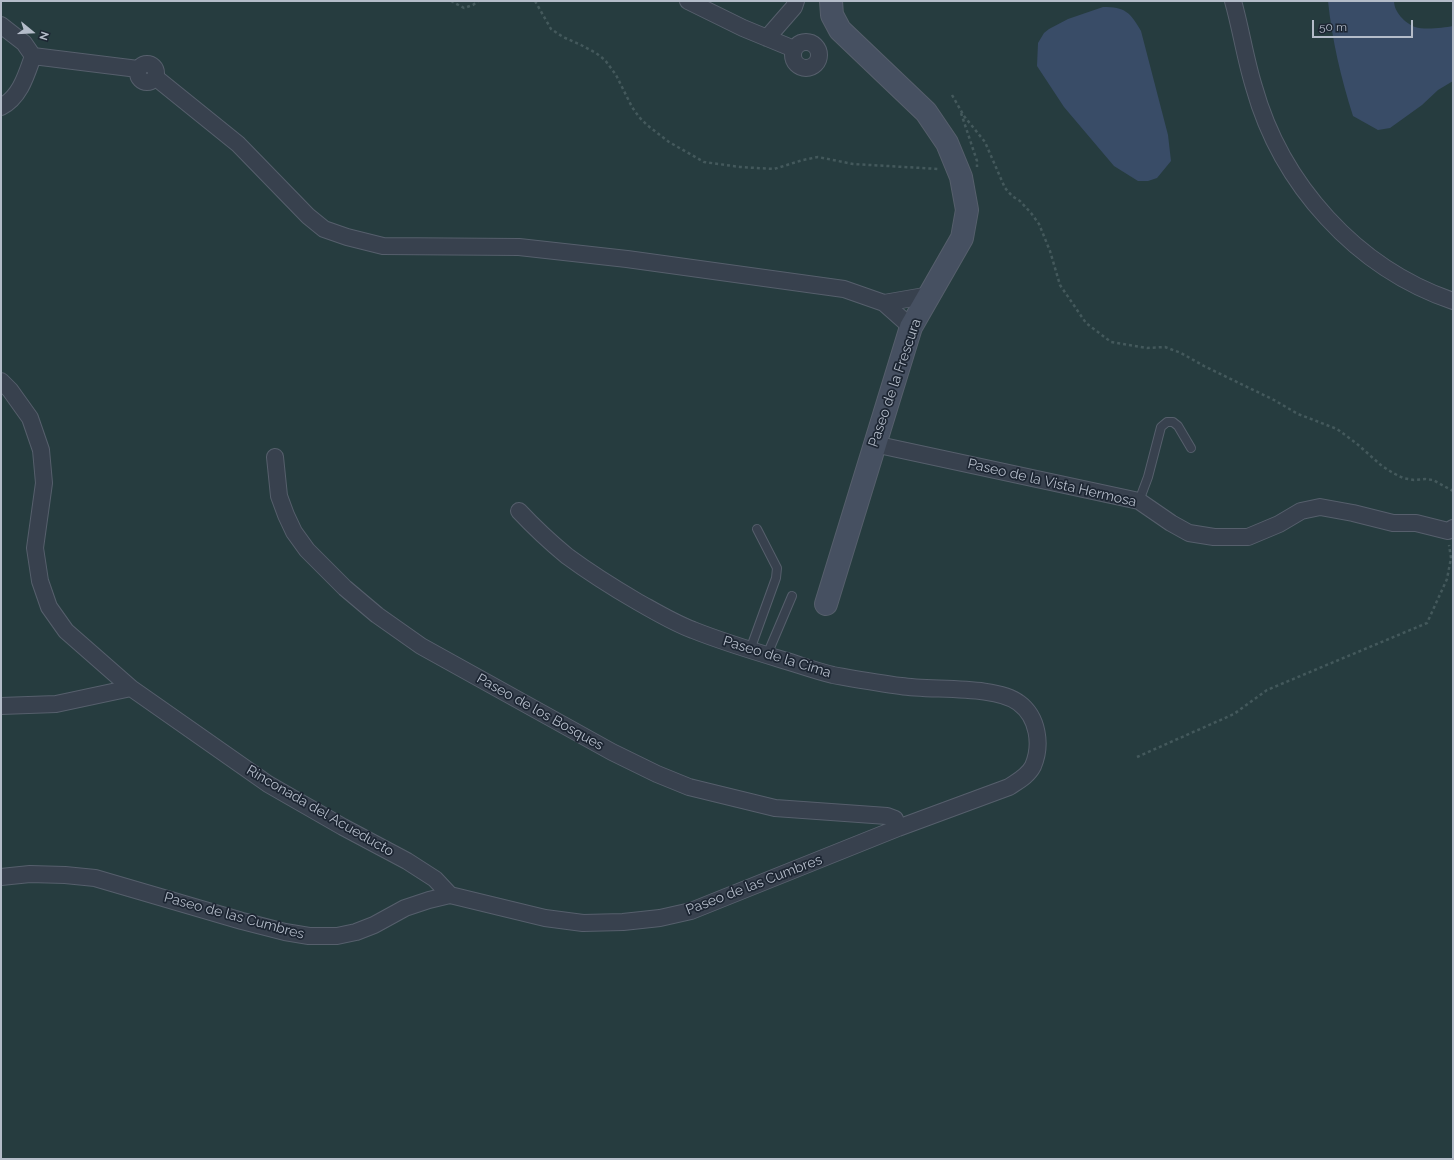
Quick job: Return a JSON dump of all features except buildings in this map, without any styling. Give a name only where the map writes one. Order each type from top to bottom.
[{"type":"street","points":[[688,1],[743,28],[794,49]]},
{"type":"street","points":[[767,38],[794,7],[796,1]]},
{"type":"street","name":"Paseo de la Frescura","points":[[826,604],[911,327],[962,238],[967,210],[959,172],[947,143],[926,112],[840,30],[832,15],[831,1]]},
{"type":"street","points":[[1233,1],[1254,87],[1262,113],[1278,150],[1297,181],[1338,229],[1359,248],[1382,265],[1412,282],[1436,295],[1453,301]]},
{"type":"street","points":[[1,25],[24,43],[33,56],[138,69],[144,64],[152,66],[155,68],[155,76],[238,144],[308,216],[324,229],[347,237],[383,246],[518,247],[626,259],[844,289],[884,303],[911,327]]},
{"type":"street","points":[[1,108],[11,102],[26,79],[33,56]]},
{"type":"street","points":[[884,303],[930,295]]},
{"type":"street","name":"Rinconada del Acueducto","points":[[1,381],[10,390],[30,418],[41,450],[44,484],[35,548],[40,581],[49,607],[66,631],[131,688],[268,784],[343,827],[407,861],[435,879],[450,895]]},
{"type":"street","name":"Paseo de la Vista Hermosa","points":[[874,444],[1139,501],[1171,524],[1189,533],[1214,537],[1248,537],[1279,524],[1301,511],[1320,507],[1393,523],[1416,523],[1450,530]]},
{"type":"street","name":"Paseo de los Bosques","points":[[275,457],[279,496],[294,532],[307,550],[345,588],[377,615],[421,646],[468,674],[612,752],[657,774],[689,787],[775,808],[887,816],[895,819],[898,828]]},
{"type":"street","name":"Paseo de la Cima","points":[[519,511],[566,555],[607,584],[654,611],[692,630],[750,650],[832,674],[904,687],[987,692],[1007,696],[1020,703],[1029,713],[1034,722],[1037,736],[1037,750]]},
{"type":"street","points":[[1,706],[56,704],[131,688]]},
{"type":"street","name":"Paseo de las Cumbres","points":[[1,877],[30,874],[95,878],[242,921],[285,932],[309,936],[337,936],[356,932],[374,925],[405,908],[450,895],[545,918],[583,923],[623,922],[660,918],[691,911],[898,828],[1009,787],[1024,778],[1032,766],[1037,750]]},
{"type":"lane","points":[[1139,501],[1148,477],[1161,428],[1167,422],[1173,422],[1178,426],[1191,448]]},
{"type":"lane","points":[[750,650],[776,578],[777,568],[757,529]]},
{"type":"lane","points":[[767,655],[792,596]]},
{"type":"path","points":[[451,1],[464,8],[473,5],[478,1]]},
{"type":"path","points":[[535,1],[551,29],[563,37],[596,53],[605,60],[616,75],[632,107],[639,117],[669,142],[704,162],[740,167],[774,169],[818,157],[853,164],[936,168],[959,172]]},
{"type":"path","points":[[952,95],[964,116],[985,142],[1005,188],[1012,196],[1020,201],[1039,224],[1050,251],[1060,285],[1086,323],[1111,342],[1147,348],[1165,347],[1181,353],[1204,366],[1274,400],[1298,414],[1337,429],[1356,443],[1382,466],[1393,473],[1403,478],[1414,480],[1433,480],[1453,491]]},
{"type":"path","points":[[1137,757],[1234,714],[1267,690],[1427,624],[1447,579],[1451,558],[1450,530]]},
{"type":"green space","points":[[1,1],[1453,1],[1453,1159],[1,1159]]},
{"type":"water","points":[[1328,1],[1394,1],[1394,5],[1401,17],[1415,27],[1428,29],[1453,26],[1453,81],[1438,90],[1422,105],[1390,128],[1378,130],[1353,116],[1338,59]]},
{"type":"water","points":[[1103,7],[1117,8],[1126,12],[1134,19],[1141,31],[1168,135],[1171,161],[1157,178],[1148,181],[1138,181],[1114,166],[1064,107],[1037,66],[1038,43],[1044,33],[1068,19]]}]
